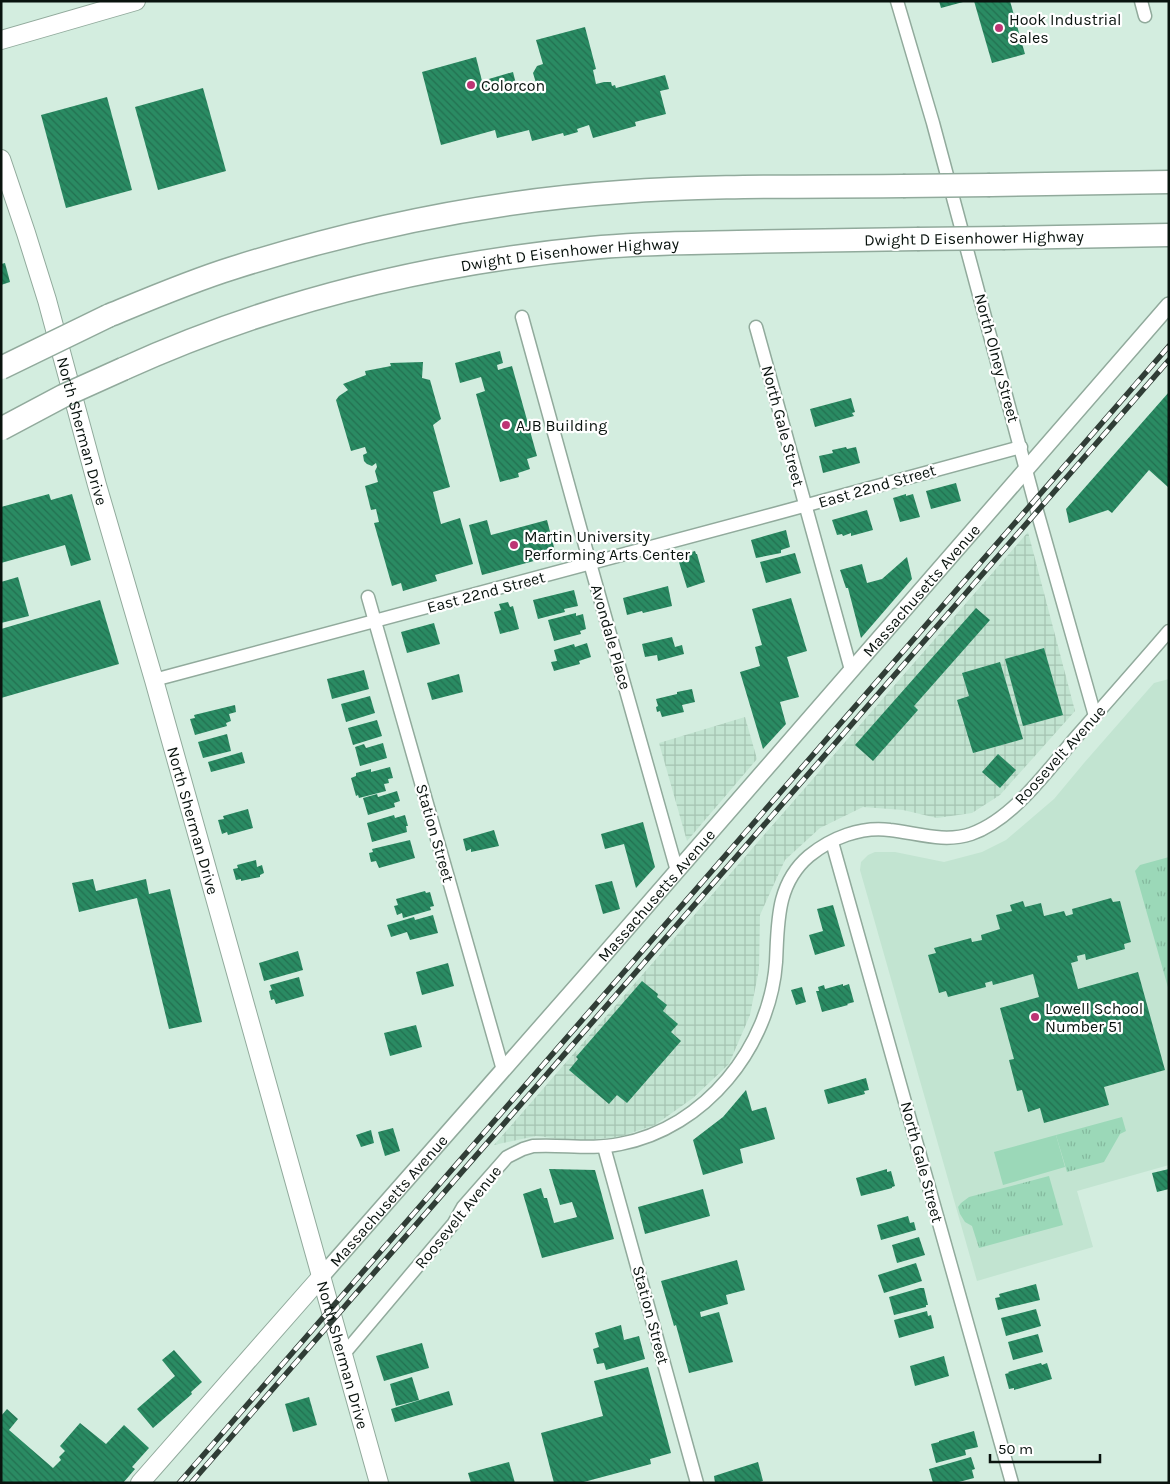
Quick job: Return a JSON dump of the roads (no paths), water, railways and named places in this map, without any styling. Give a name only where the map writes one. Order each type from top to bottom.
[{"type":"highway","points":[[1,368],[108,316],[198,280],[326,241],[458,212],[538,200],[620,192],[690,189],[1169,182]]},
{"type":"highway","name":"Dwight D Eisenhower Highway","points":[[1,429],[63,396],[154,354],[207,334],[307,302],[384,282],[489,261],[616,246],[681,243],[1162,235]]},
{"type":"main road","points":[[1,40],[136,1]]},
{"type":"main road","name":"North Sherman Drive","points":[[1,159],[47,300],[97,485],[154,680],[379,1483]]},
{"type":"main road","name":"Massachusetts Avenue","points":[[140,1483],[321,1277]]},
{"type":"street","name":"North Olney Street","points":[[897,1],[933,123],[1095,716]]},
{"type":"street","points":[[1141,1],[1145,16]]},
{"type":"street","name":"Massachusetts Avenue","points":[[321,1277],[1169,305]]},
{"type":"street","name":"Avondale Place","points":[[522,317],[677,871]]},
{"type":"street","name":"North Gale Street","points":[[756,327],[851,670]]},
{"type":"street","name":"East 22nd Street","points":[[154,680],[590,565],[1021,447]]},
{"type":"street","name":"Station Street","points":[[368,597],[503,1070]]},
{"type":"street","name":"Roosevelt Avenue","points":[[343,1355],[454,1223],[463,1207],[506,1157],[523,1149],[542,1146],[604,1147],[628,1143],[649,1136],[678,1123],[698,1108],[726,1080],[748,1050],[766,1012],[774,976],[779,911],[785,891],[795,872],[806,858],[832,842],[854,832],[888,829],[944,838],[981,830],[1018,804],[1169,631]]},
{"type":"street","name":"North Gale Street","points":[[832,842],[1012,1483]]},
{"type":"street","name":"Station Street","points":[[604,1147],[698,1483]]},
{"type":"railway","points":[[179,1483],[1169,346]]},
{"type":"railway","points":[[191,1483],[1169,360]]},
{"type":"place","name":"Hook Industrial Sales","points":[[999,28]]},
{"type":"place","name":"Colorcon","points":[[471,85]]},
{"type":"place","name":"AJB Building","points":[[506,425]]},
{"type":"place","name":"Martin University Performing Arts Center","points":[[514,545]]},
{"type":"place","name":"Lowell School Number 51","points":[[1035,1017]]}]
